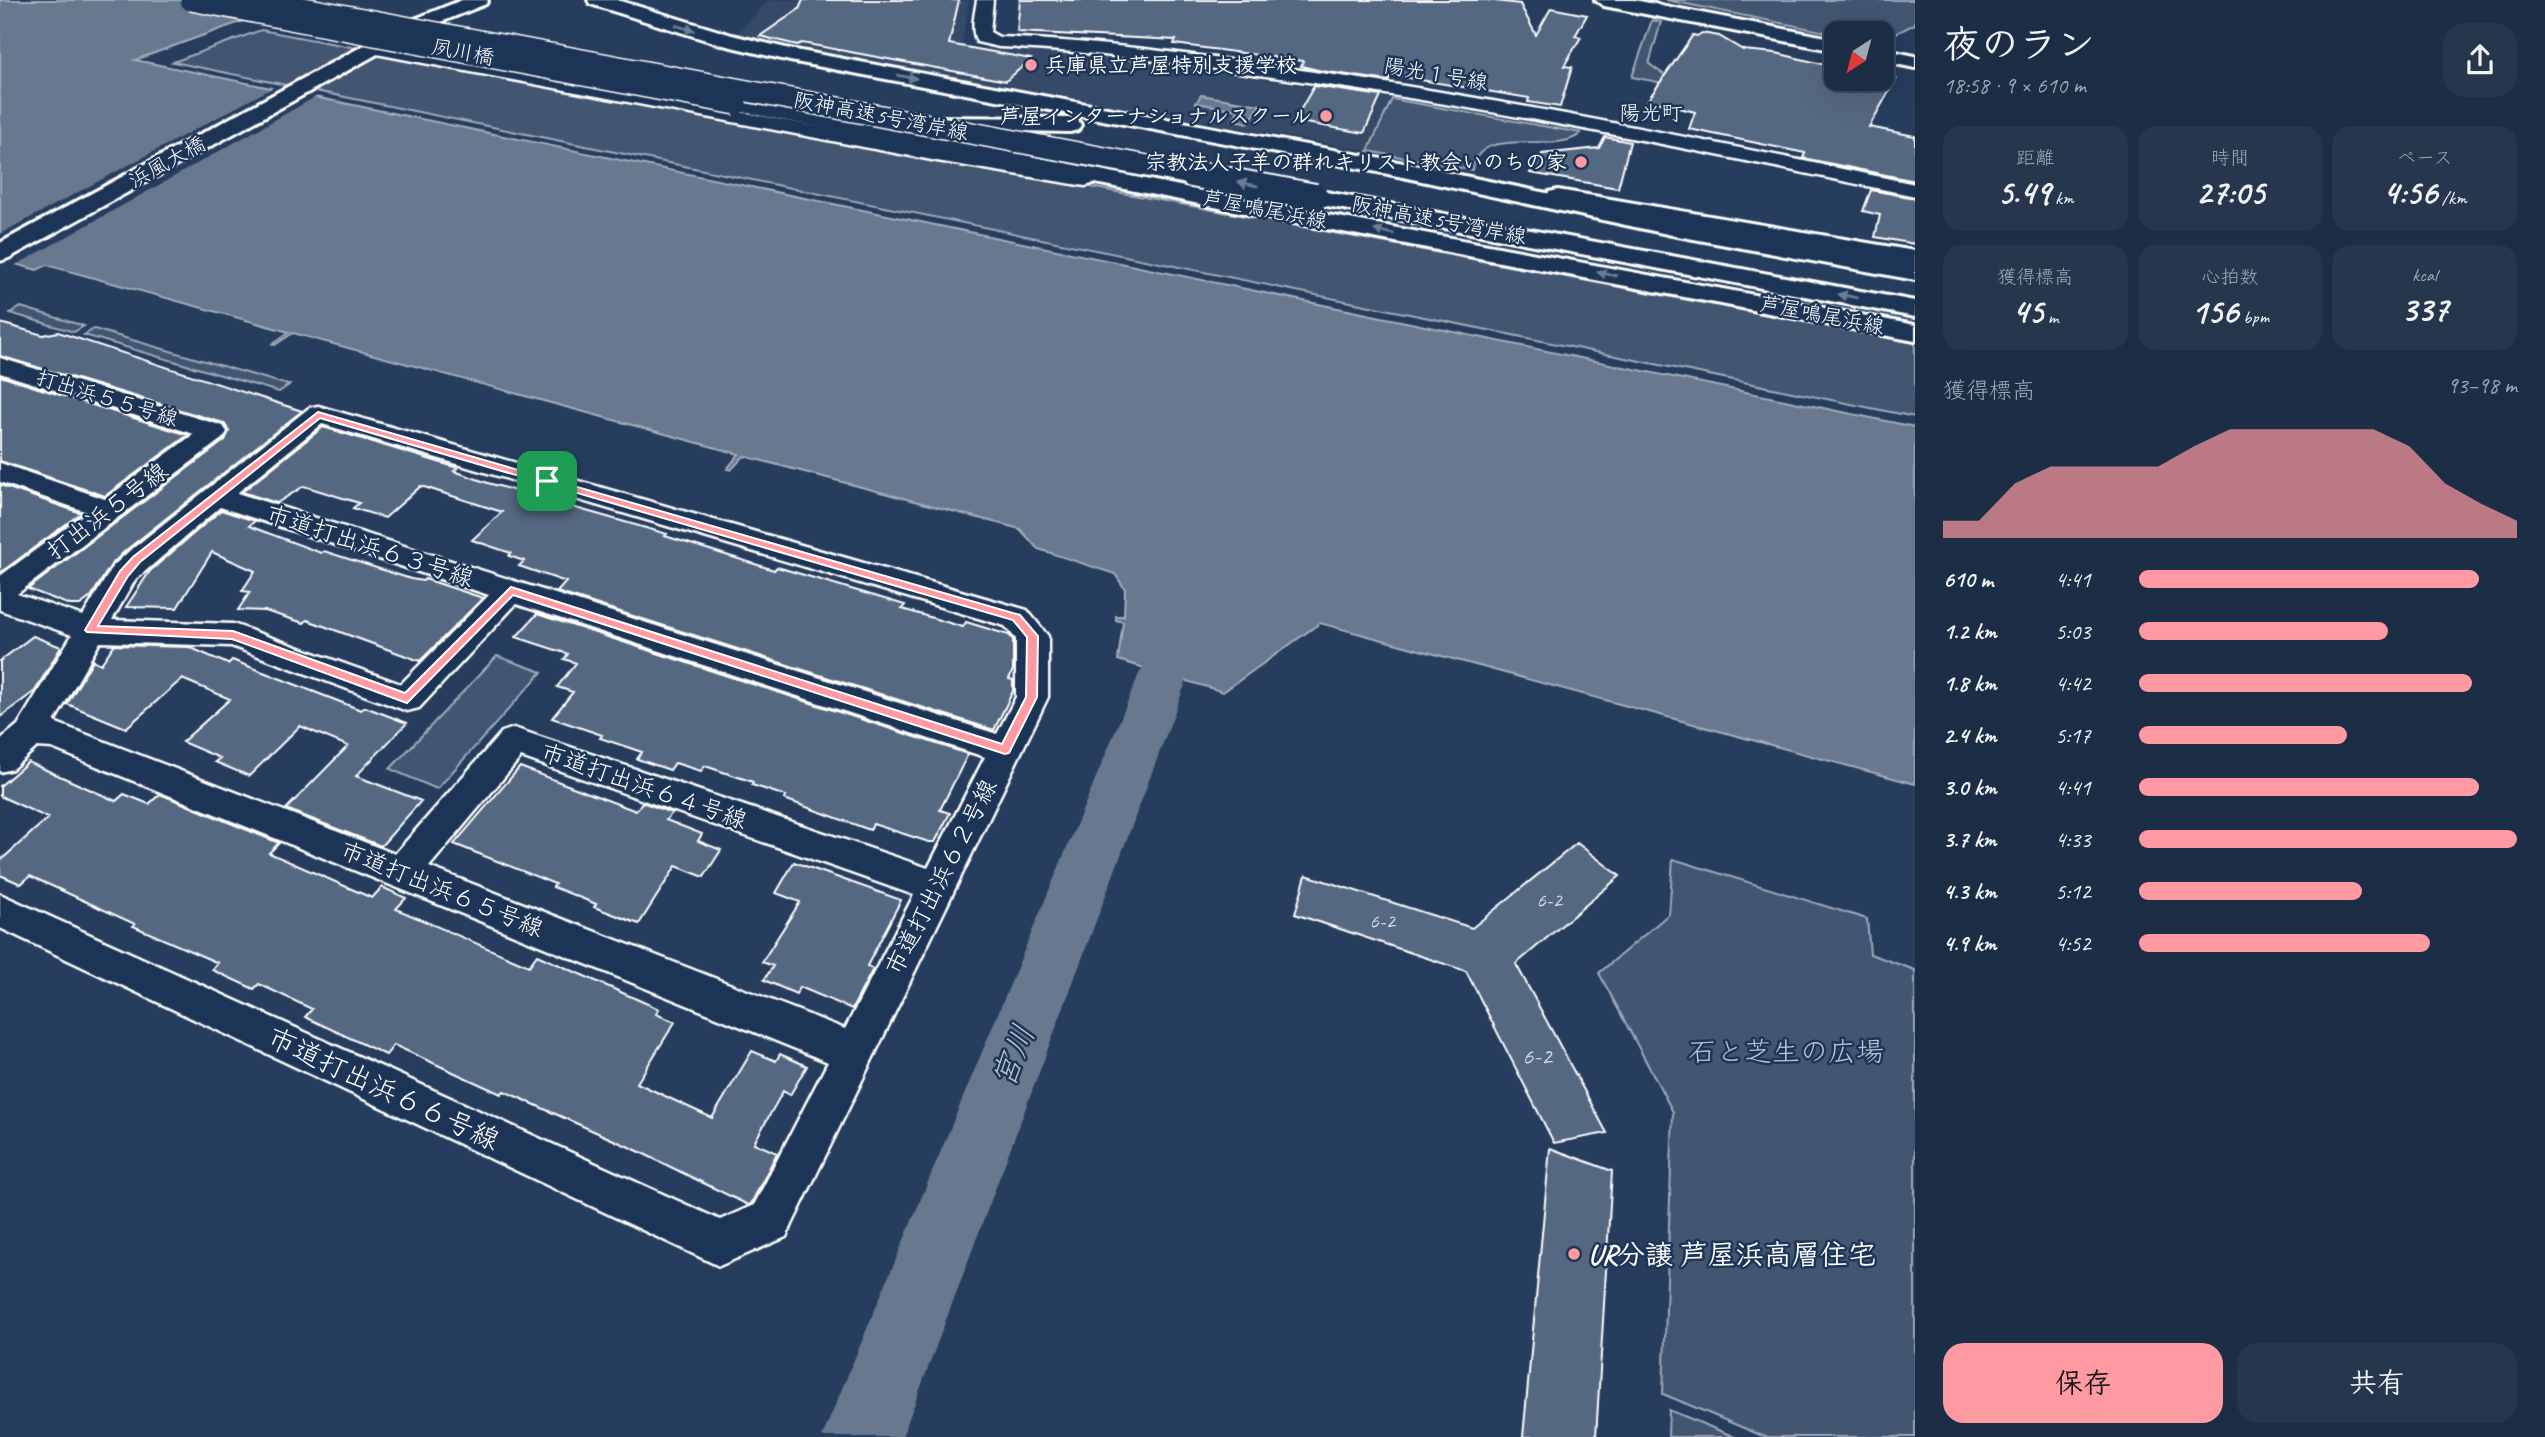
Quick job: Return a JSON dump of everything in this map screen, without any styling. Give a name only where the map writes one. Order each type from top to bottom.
[{"type":"main road","name":"夙川橋","points":[[191,0],[736,104]]},
{"type":"main road","name":"阪神高速5号湾岸線","points":[[261,0],[1915,309]]},
{"type":"main road","name":"阪神高速5号湾岸線","points":[[334,0],[1915,289]]},
{"type":"main road","name":"芦屋鳴尾浜線","points":[[597,0],[726,40],[790,55],[1397,169],[1915,259]]},
{"type":"main road","points":[[1604,0],[1824,43]]},
{"type":"main road","points":[[416,6],[479,10]]},
{"type":"main road","name":"浜風大橋","points":[[0,253],[414,26],[479,10]]},
{"type":"main road","points":[[503,25],[740,73]]},
{"type":"main road","name":"芦屋鳴尾浜線","points":[[736,104],[1264,210],[1915,330]]},
{"type":"main road","name":"芦屋鳴尾浜線","points":[[822,120],[861,124],[1121,125],[1236,138]]},
{"type":"main road","points":[[1397,169],[1672,227],[1915,272]]},
{"type":"street","name":"陽光１号線","points":[[985,0],[981,32],[983,38],[999,42],[1098,48],[1393,89],[1682,141],[1915,190]]},
{"type":"street","points":[[372,48],[937,155],[1264,210]]},
{"type":"street","name":"打出浜５５号線","points":[[0,365],[214,432]]},
{"type":"street","name":"市道打出浜６２号線","points":[[215,496],[318,414],[1016,618],[1032,636],[1032,697],[770,1221]]},
{"type":"street","name":"打出浜５号線","points":[[0,591],[214,432]]},
{"type":"street","points":[[0,471],[109,510]]},
{"type":"street","points":[[0,759],[30,734],[124,573],[215,496]]},
{"type":"street","name":"市道打出浜６３号線","points":[[215,496],[1005,750]]},
{"type":"street","points":[[0,599],[90,630],[233,635],[407,699],[511,591]]},
{"type":"street","name":"市道打出浜６５号線","points":[[30,734],[55,735],[853,1052]]},
{"type":"street","name":"市道打出浜６４号線","points":[[402,872],[514,741],[937,887]]},
{"type":"street","name":"市道打出浜６６号線","points":[[0,911],[719,1243],[770,1221]]},
{"type":"shaded area","points":[[0,0],[301,0],[135,60],[1915,427],[1915,784],[1320,623],[1223,692],[1118,660],[1123,622],[1116,620],[1116,616],[1124,616],[1125,589],[1115,574],[1038,549],[1020,529],[744,456],[731,470],[727,469],[739,454],[293,333],[275,345],[272,344],[289,332],[47,265],[37,270],[0,260]]},
{"type":"shaded area","name":"兵庫県立芦屋特別支援学校","points":[[768,0],[969,0],[962,47],[1092,55],[1154,62],[1392,99],[1368,151],[804,51],[736,35]]},
{"type":"shaded area","points":[[1201,95],[1260,105],[1249,123],[1233,120],[1238,110],[1196,103]]},
{"type":"green space","points":[[1666,0],[1915,0],[1915,24],[1894,34],[1894,21],[1824,21],[1824,32]]},
{"type":"green space","points":[[1652,20],[1661,22],[1649,64],[1672,80],[1673,85],[1632,77]]},
{"type":"green space","points":[[261,30],[1915,343],[1915,417],[173,62]]},
{"type":"green space","points":[[1392,99],[1581,133],[1555,142],[1504,143],[1489,147],[1478,155],[1472,170],[1368,151]]},
{"type":"green space","points":[[21,307],[84,326],[74,332],[10,313]]},
{"type":"green space","points":[[94,329],[289,385],[279,392],[84,335]]},
{"type":"green space","points":[[497,656],[542,672],[437,789],[390,769]]},
{"type":"green space","name":"石と芝生の広場","points":[[1673,859],[1867,919],[1870,954],[1915,970],[1915,1437],[1765,1437],[1663,1394],[1673,1112],[1599,973],[1669,914]]},
{"type":"green space","points":[[1669,1410],[1735,1437],[1668,1437]]},
{"type":"pier","points":[[276,86],[319,95],[12,267],[0,264],[0,234]]},
{"type":"building","points":[[803,0],[959,0],[949,44],[1031,59],[1006,81],[802,43],[797,45],[760,36],[799,9]]},
{"type":"building","points":[[1020,0],[1487,0],[1520,4],[1536,35],[1551,8],[1587,15],[1575,36],[1581,37],[1564,66],[1572,67],[1560,107],[1528,102],[1529,98],[1391,75],[1388,81],[1322,71],[1301,66],[1303,61],[1174,44],[1176,40],[1017,32]]},
{"type":"building","points":[[1702,33],[1719,36],[1743,50],[1776,53],[1824,65],[1824,91],[1889,91],[1869,127],[1915,136],[1915,181],[1803,158],[1805,153],[1689,129],[1695,112],[1648,100],[1693,35]]},
{"type":"building","points":[[1314,86],[1381,96],[1364,133],[1294,121]]},
{"type":"building","name":"宗教法人子羊の群れキリスト教会いのちの家","points":[[1605,137],[1630,142],[1618,188],[1530,173],[1542,154],[1599,148]]},
{"type":"building","points":[[1871,190],[1915,198],[1915,244],[1875,237],[1880,215],[1863,211]]},
{"type":"building","points":[[0,323],[43,335],[58,332],[302,411],[125,551],[111,565],[91,597],[80,605],[70,605],[28,589],[225,440],[229,431],[224,423],[0,356]]},
{"type":"building","points":[[0,376],[188,435],[105,496],[0,461]]},
{"type":"building","points":[[323,427],[458,468],[454,471],[488,483],[667,534],[665,536],[774,570],[777,567],[905,605],[902,609],[963,627],[966,622],[1009,635],[1013,640],[1013,670],[1009,679],[1013,680],[1013,691],[994,730],[557,592],[566,582],[519,566],[524,561],[509,556],[511,553],[472,540],[502,512],[421,486],[385,518],[353,508],[359,503],[304,486],[277,503],[242,492]]},
{"type":"building","points":[[0,485],[81,513],[0,573]]},
{"type":"building","points":[[221,510],[255,521],[249,526],[321,553],[324,551],[411,579],[425,579],[483,598],[420,661],[307,620],[304,623],[265,611],[238,610],[250,592],[242,591],[255,571],[212,552],[177,608],[126,607],[150,571]]},
{"type":"building","points":[[537,614],[968,754],[940,810],[950,813],[935,842],[873,824],[870,830],[784,799],[786,796],[752,785],[753,782],[705,766],[701,771],[675,763],[670,770],[637,759],[642,752],[552,718],[573,692],[557,687],[576,663],[564,659],[568,654],[516,637]]},
{"type":"building","points":[[33,636],[61,647],[35,691],[0,717],[0,661]]},
{"type":"building","points":[[114,645],[189,647],[228,664],[232,660],[361,710],[365,707],[407,723],[356,776],[421,801],[381,846],[286,809],[348,746],[300,726],[249,776],[215,762],[220,758],[182,742],[230,699],[182,679],[126,728],[67,704],[93,660],[101,664]]},
{"type":"building","points":[[28,762],[116,801],[124,794],[149,804],[160,794],[279,843],[269,853],[372,898],[382,887],[406,898],[396,909],[529,966],[537,955],[659,1009],[656,1014],[675,1022],[637,1083],[712,1118],[752,1051],[776,1061],[780,1054],[807,1066],[790,1095],[783,1091],[754,1143],[777,1153],[751,1204],[748,1205],[636,1150],[504,1091],[501,1094],[394,1045],[386,1055],[305,1017],[312,1009],[259,984],[254,989],[212,970],[218,963],[133,926],[135,924],[30,876],[21,884],[0,875],[0,861],[48,818],[0,796],[0,786]]},
{"type":"building","points":[[520,767],[636,811],[642,802],[672,813],[666,820],[702,834],[698,841],[721,850],[704,877],[676,866],[639,924],[594,907],[596,904],[553,887],[555,884],[454,844]]},
{"type":"building","points":[[1577,843],[1620,876],[1516,964],[1607,1133],[1554,1143],[1466,971],[1295,914],[1306,875],[1472,928]]},
{"type":"building","points":[[794,862],[901,900],[867,966],[873,969],[852,1009],[800,987],[796,994],[764,980],[773,966],[762,962],[800,902],[776,893]]},
{"type":"building","name":"UR分譲 芦屋浜高層住宅","points":[[1550,1148],[1612,1171],[1596,1437],[1523,1437]]},
{"type":"waterway","name":"宮川","points":[[862,1437],[1164,674]]},
{"type":"place","name":"兵庫県立芦屋特別支援学校","points":[[1031,65]]},
{"type":"place","name":"芦屋インターナショナルスクール","points":[[1326,116]]},
{"type":"place","name":"宗教法人子羊の群れキリスト教会いのちの家","points":[[1581,162]]},
{"type":"place","name":"UR分譲 芦屋浜高層住宅","points":[[1574,1254]]},
{"type":"district","name":"陽光町","points":[[1651,113]]},
{"type":"route","points":[[318,414],[547,481],[1016,618],[1032,636],[1032,697],[1005,750],[511,591],[407,699],[233,635],[90,630],[124,573],[137,560],[318,414]]}]
